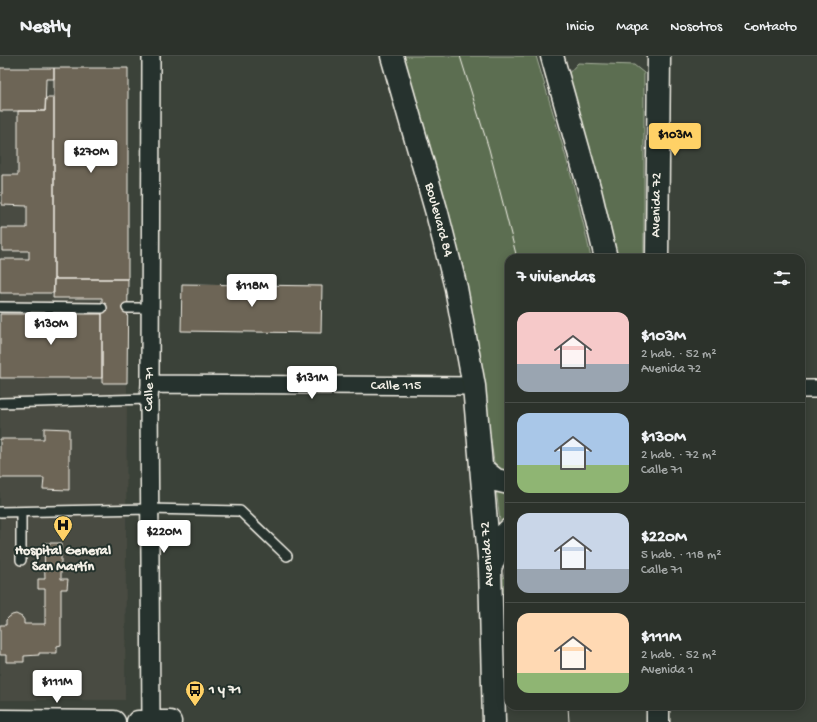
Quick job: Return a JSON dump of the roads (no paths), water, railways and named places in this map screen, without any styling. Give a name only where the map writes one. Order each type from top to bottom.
[{"type":"main road","name":"Boulevard 84","points":[[392,56],[437,213],[456,288],[474,386]]},
{"type":"main road","points":[[552,56],[590,191],[605,254]]},
{"type":"main road","name":"Avenida 72","points":[[657,254],[659,56]]},
{"type":"main road","name":"Avenida 72","points":[[474,386],[490,568],[494,722]]},
{"type":"main road","points":[[481,468],[496,480],[505,482]]},
{"type":"main road","points":[[490,568],[505,534]]},
{"type":"main road","points":[[658,710],[658,722]]},
{"type":"main road","points":[[0,721],[114,722]]},
{"type":"main road","points":[[138,722],[170,722]]},
{"type":"street","name":"Calle 71","points":[[151,56],[149,509],[151,722]]},
{"type":"street","name":"Calle 115","points":[[150,392],[474,386]]},
{"type":"street","points":[[805,389],[817,388]]},
{"type":"lane","points":[[0,307],[102,308]]},
{"type":"lane","points":[[127,308],[150,308]]},
{"type":"lane","points":[[0,403],[150,392]]},
{"type":"lane","points":[[0,512],[149,509],[240,511],[287,556]]},
{"type":"lane","points":[[21,512],[21,560]]},
{"type":"tram line","points":[[460,56],[489,149],[516,254]]},
{"type":"tram line","points":[[568,710],[569,722]]},
{"type":"place","name":"Hospital General San Martín","points":[[63,542]]},
{"type":"place","name":"1 y 71","points":[[195,707]]}]
